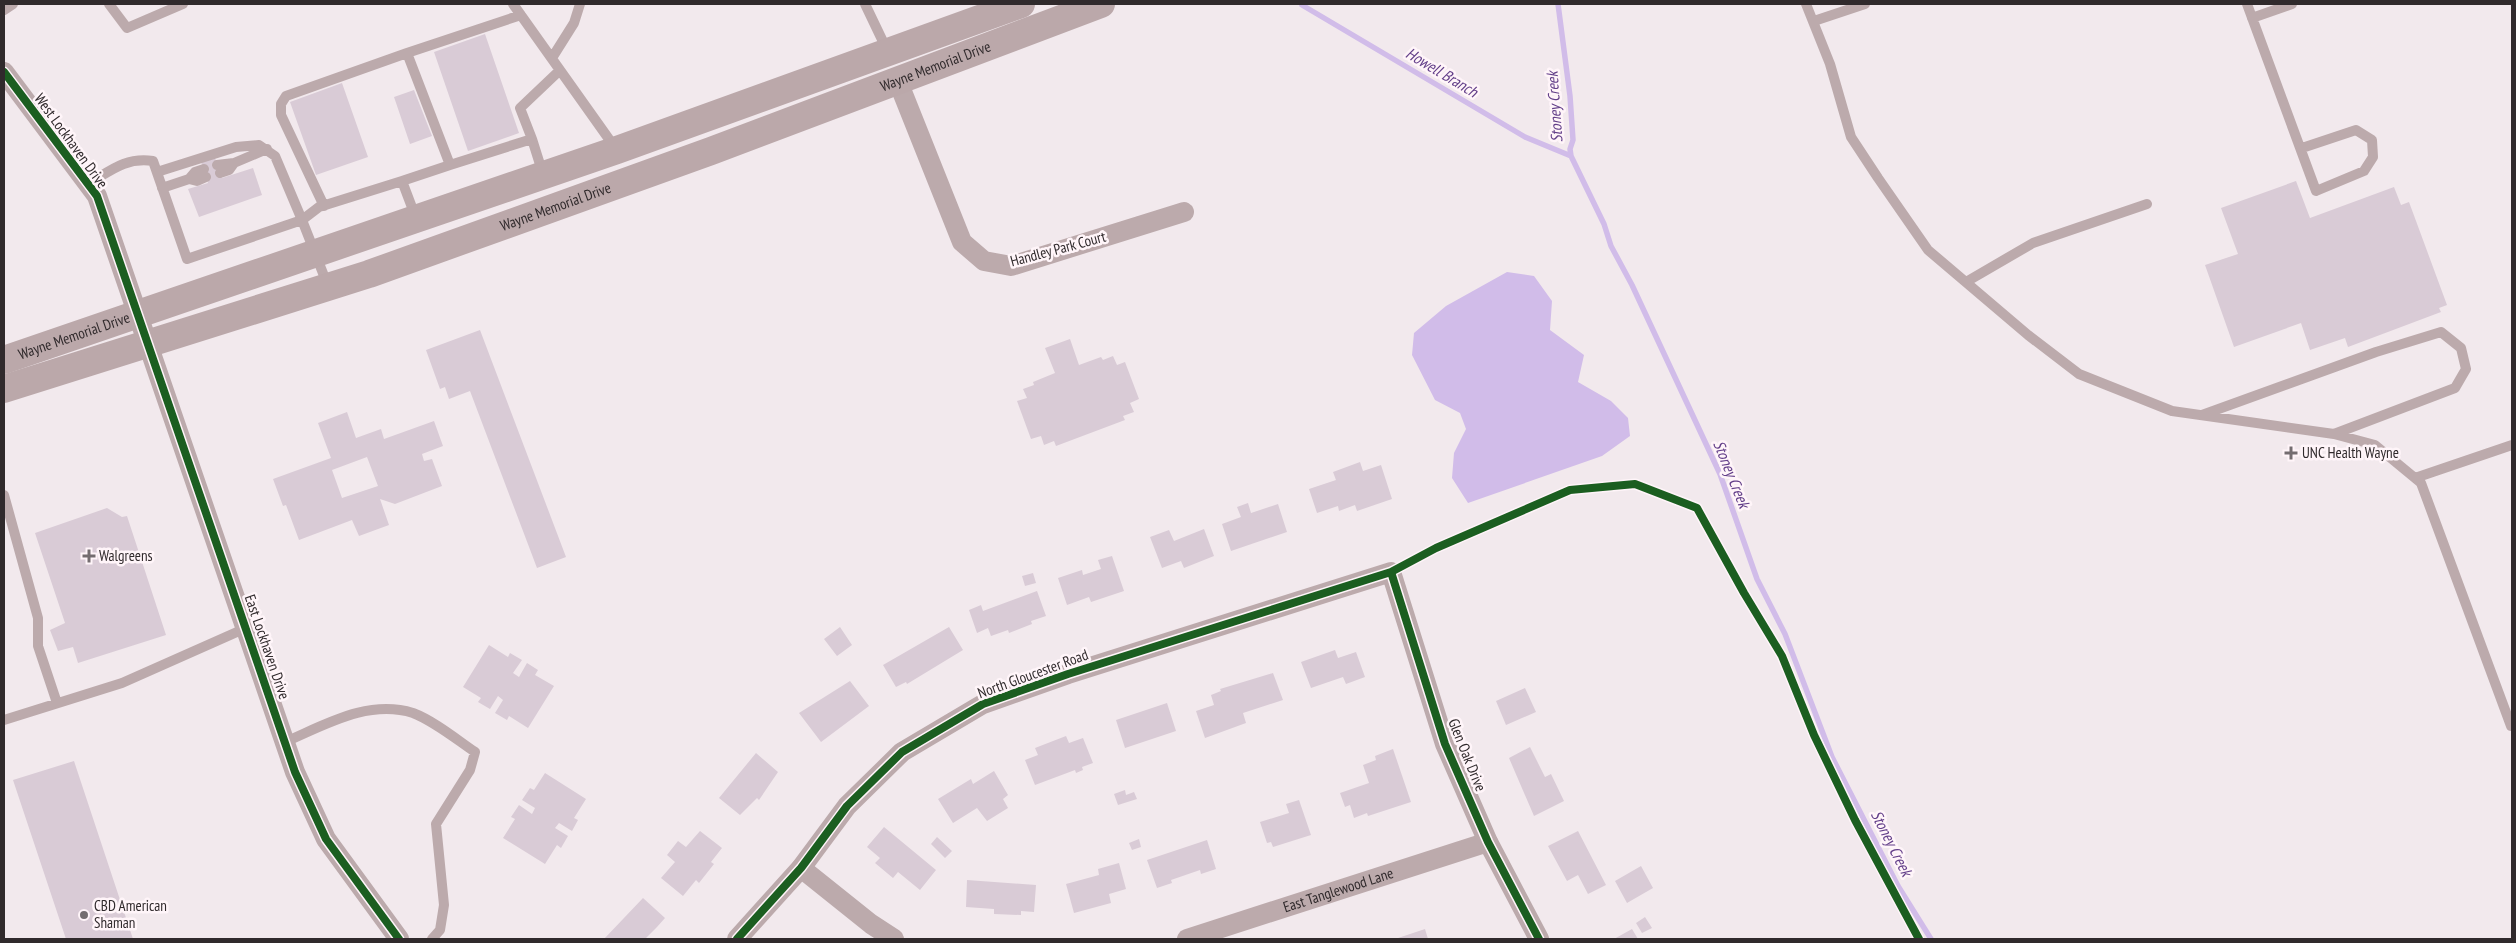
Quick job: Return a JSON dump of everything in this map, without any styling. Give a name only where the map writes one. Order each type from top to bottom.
[{"type":"main road","name":"Wayne Memorial Drive","points":[[4,360],[617,150],[1020,4]]},
{"type":"main road","name":"Wayne Memorial Drive","points":[[4,389],[328,287],[711,151],[897,79],[1100,4]]},
{"type":"street","name":"West Lockhaven Drive","points":[[4,72],[97,196],[148,343]]},
{"type":"street","name":"Handley Park Court","points":[[897,79],[962,242],[984,261],[1011,266],[1184,212]]},
{"type":"street","name":"East Lockhaven Drive","points":[[148,343],[295,772],[326,838],[400,939]]},
{"type":"street","name":"Glen Oak Drive","points":[[1390,572],[1445,744],[1488,842],[1539,939]]},
{"type":"street","name":"North Gloucester Road","points":[[737,939],[801,868],[847,806],[902,752],[983,704],[1077,671],[1390,572]]},
{"type":"street","name":"East Tanglewood Lane","points":[[1187,939],[1488,842]]},
{"type":"street","points":[[801,868],[894,939]]},
{"type":"lane","points":[[4,10],[12,4]]},
{"type":"lane","points":[[109,4],[127,28],[184,4]]},
{"type":"lane","points":[[513,4],[617,150]]},
{"type":"lane","points":[[552,58],[574,23],[580,4]]},
{"type":"lane","points":[[864,4],[887,52]]},
{"type":"lane","points":[[1806,4],[1830,64],[1851,137],[1928,250],[2028,336],[2080,374],[2172,411],[2334,434],[2375,445],[2421,483],[2510,726],[2512,726]]},
{"type":"lane","points":[[1814,22],[1865,4]]},
{"type":"lane","points":[[2247,4],[2302,148],[2316,191],[2364,171],[2373,156],[2372,140],[2356,130],[2302,148]]},
{"type":"lane","points":[[2252,18],[2292,4]]},
{"type":"lane","points":[[324,206],[281,115],[281,104],[286,96],[521,15]]},
{"type":"lane","points":[[407,53],[450,165]]},
{"type":"lane","points":[[543,175],[520,108],[560,70]]},
{"type":"lane","points":[[88,184],[125,162],[138,158],[153,161],[186,259],[302,220],[324,206],[532,139]]},
{"type":"lane","points":[[157,172],[236,147],[259,145],[266,149],[274,156],[316,253],[328,287]]},
{"type":"lane","points":[[218,169],[228,170],[234,163],[266,149]]},
{"type":"lane","points":[[162,188],[189,179],[197,181],[205,173]]},
{"type":"lane","points":[[402,181],[416,219]]},
{"type":"lane","points":[[1966,282],[2033,243],[2147,204]]},
{"type":"lane","points":[[2199,416],[2376,352],[2441,332],[2461,348],[2466,369],[2455,388],[2334,434]]},
{"type":"lane","points":[[2415,478],[2512,446]]},
{"type":"lane","points":[[4,495],[38,618],[38,646],[57,703]]},
{"type":"lane","points":[[4,720],[122,683],[246,628]]},
{"type":"lane","points":[[285,742],[354,712],[390,708],[414,714],[475,752],[470,770],[436,824],[444,905],[440,930],[432,939]]},
{"type":"shaded area","points":[[1507,272],[1534,276],[1552,301],[1550,330],[1584,355],[1578,382],[1611,401],[1628,418],[1630,436],[1602,456],[1468,503],[1452,478],[1454,453],[1466,429],[1460,413],[1435,400],[1412,355],[1414,333],[1446,306]]},
{"type":"building","points":[[485,34],[519,133],[468,151],[434,52]]},
{"type":"building","points":[[342,83],[368,157],[316,175],[290,102]]},
{"type":"building","points":[[414,90],[432,136],[410,144],[394,97]]},
{"type":"building","points":[[215,158],[222,178],[253,168],[262,195],[199,217],[188,189],[208,183],[201,162]]},
{"type":"building","points":[[2296,181],[2310,218],[2394,187],[2401,205],[2409,202],[2447,305],[2439,308],[2441,312],[2348,347],[2345,338],[2310,350],[2301,323],[2234,347],[2205,265],[2238,254],[2221,208]]},
{"type":"building","points":[[480,330],[566,557],[537,568],[470,391],[449,399],[445,387],[440,389],[426,350]]},
{"type":"building","points":[[1070,339],[1079,365],[1101,357],[1103,360],[1113,356],[1117,365],[1125,362],[1139,399],[1130,403],[1134,412],[1123,416],[1125,420],[1056,446],[1054,441],[1044,445],[1041,436],[1031,439],[1017,401],[1027,398],[1023,389],[1034,385],[1033,382],[1055,373],[1045,348]]},
{"type":"building","points":[[347,412],[356,438],[381,429],[384,439],[434,421],[443,446],[422,454],[424,461],[432,459],[442,486],[395,504],[380,499],[389,525],[359,536],[352,520],[299,540],[286,505],[283,506],[273,479],[331,458],[318,423]],"holes":[[[367,457],[378,486],[342,498],[332,470]]]},
{"type":"building","points":[[1360,462],[1363,471],[1381,465],[1392,499],[1357,511],[1355,505],[1339,511],[1338,506],[1317,513],[1309,489],[1336,480],[1333,472]]},
{"type":"building","points":[[1248,503],[1251,513],[1278,504],[1287,532],[1231,551],[1222,524],[1241,517],[1237,507]]},
{"type":"building","points":[[107,508],[122,517],[127,516],[166,635],[78,663],[73,647],[58,651],[50,630],[65,623],[35,533]]},
{"type":"building","points":[[1204,529],[1214,556],[1184,568],[1181,561],[1162,568],[1150,537],[1169,530],[1174,541]]},
{"type":"building","points":[[1112,556],[1124,591],[1091,602],[1089,597],[1067,605],[1058,578],[1082,570],[1083,575],[1101,569],[1098,560]]},
{"type":"building","points":[[1033,573],[1036,583],[1025,586],[1022,576]]},
{"type":"building","points":[[1037,591],[1046,616],[1031,621],[1032,624],[1009,633],[1008,630],[991,636],[988,628],[977,633],[969,610],[981,605],[983,611]]},
{"type":"building","points":[[840,627],[852,645],[837,656],[824,639]]},
{"type":"building","points":[[949,627],[963,650],[907,684],[906,682],[896,687],[883,665]]},
{"type":"building","points":[[489,645],[508,657],[510,653],[522,660],[513,673],[519,677],[527,663],[538,670],[535,675],[554,686],[528,728],[509,716],[507,720],[495,713],[503,700],[498,696],[490,709],[478,702],[481,698],[463,687]]},
{"type":"building","points":[[1335,650],[1338,658],[1356,652],[1365,677],[1346,684],[1343,677],[1311,688],[1301,662]]},
{"type":"building","points":[[1273,673],[1283,700],[1243,713],[1246,723],[1205,738],[1196,711],[1214,705],[1211,695],[1221,691],[1220,689]]},
{"type":"building","points":[[850,681],[869,706],[821,742],[799,713]]},
{"type":"building","points":[[1525,688],[1536,712],[1506,725],[1496,701]]},
{"type":"building","points":[[1167,703],[1176,731],[1125,748],[1116,720]]},
{"type":"building","points":[[1066,736],[1069,743],[1083,738],[1093,763],[1082,767],[1083,770],[1076,773],[1075,770],[1035,785],[1025,760],[1038,755],[1035,748]]},
{"type":"building","points":[[1530,747],[1545,777],[1551,774],[1564,801],[1534,816],[1509,758]]},
{"type":"building","points":[[1393,749],[1411,802],[1368,816],[1367,813],[1354,818],[1350,805],[1345,807],[1340,793],[1369,783],[1363,765],[1376,760],[1375,756]]},
{"type":"building","points":[[756,753],[778,772],[759,800],[757,798],[740,815],[719,798]]},
{"type":"building","points":[[74,761],[133,939],[66,939],[13,780]]},
{"type":"building","points":[[994,771],[1008,795],[1003,799],[1008,808],[987,821],[977,808],[953,823],[938,799],[971,779],[973,784]]},
{"type":"building","points":[[545,773],[586,799],[574,818],[578,820],[572,831],[559,823],[555,828],[568,836],[561,848],[557,845],[545,864],[503,838],[515,819],[511,817],[519,805],[532,814],[535,808],[522,800],[530,788],[534,790]]},
{"type":"building","points":[[1125,790],[1126,795],[1134,792],[1137,799],[1118,805],[1114,794]]},
{"type":"building","points":[[1299,800],[1311,835],[1273,847],[1271,842],[1267,843],[1260,822],[1289,813],[1286,804]]},
{"type":"building","points":[[884,827],[936,870],[920,890],[898,872],[893,878],[875,863],[880,858],[867,847]]},
{"type":"building","points":[[700,831],[722,848],[711,862],[714,864],[699,883],[696,880],[683,896],[661,878],[675,862],[667,855],[678,841],[686,847]]},
{"type":"building","points":[[1578,831],[1606,885],[1588,894],[1578,875],[1567,881],[1548,846]]},
{"type":"building","points":[[937,837],[952,851],[945,858],[931,844]]},
{"type":"building","points":[[1139,839],[1141,847],[1132,850],[1129,843]]},
{"type":"building","points":[[1207,840],[1216,869],[1201,874],[1200,870],[1171,880],[1172,883],[1157,888],[1147,860]]},
{"type":"building","points":[[1119,863],[1126,889],[1109,894],[1111,903],[1074,913],[1066,884],[1099,875],[1098,869]]},
{"type":"building","points":[[1641,866],[1653,888],[1627,903],[1615,881]]},
{"type":"building","points":[[967,880],[1036,885],[1034,912],[1021,911],[1021,915],[994,914],[994,909],[966,907]]},
{"type":"building","points":[[643,898],[665,918],[657,927],[645,939],[604,939]]},
{"type":"building","points":[[1645,917],[1652,928],[1642,933],[1636,923]]},
{"type":"building","points":[[1425,929],[1428,939],[1395,939]]},
{"type":"building","points":[[1632,929],[1638,939],[1614,939]]},
{"type":"waterway","name":"Stoney Creek","points":[[1558,4],[1570,96],[1573,140],[1570,149],[1571,156],[1604,224],[1611,246],[1632,285],[1720,474],[1757,579],[1785,634],[1832,757],[1898,886],[1931,939]]},
{"type":"waterway","name":"Howell Branch","points":[[1302,5],[1525,137],[1571,156]]},
{"type":"cycle path","points":[[4,72],[97,196],[295,772],[326,839],[399,939]]},
{"type":"cycle path","points":[[737,939],[801,868],[847,806],[902,752],[983,704],[1068,674],[1391,572],[1436,548],[1570,490],[1635,484],[1697,508],[1744,593],[1782,656],[1814,735],[1855,820],[1919,939]]},
{"type":"cycle path","points":[[1391,572],[1445,744],[1488,842],[1539,939]]},
{"type":"place","name":"UNC Health Wayne","points":[[2291,453]]},
{"type":"place","name":"Walgreens","points":[[89,556]]},
{"type":"place","name":"CBD American Shaman","points":[[84,915]]}]
